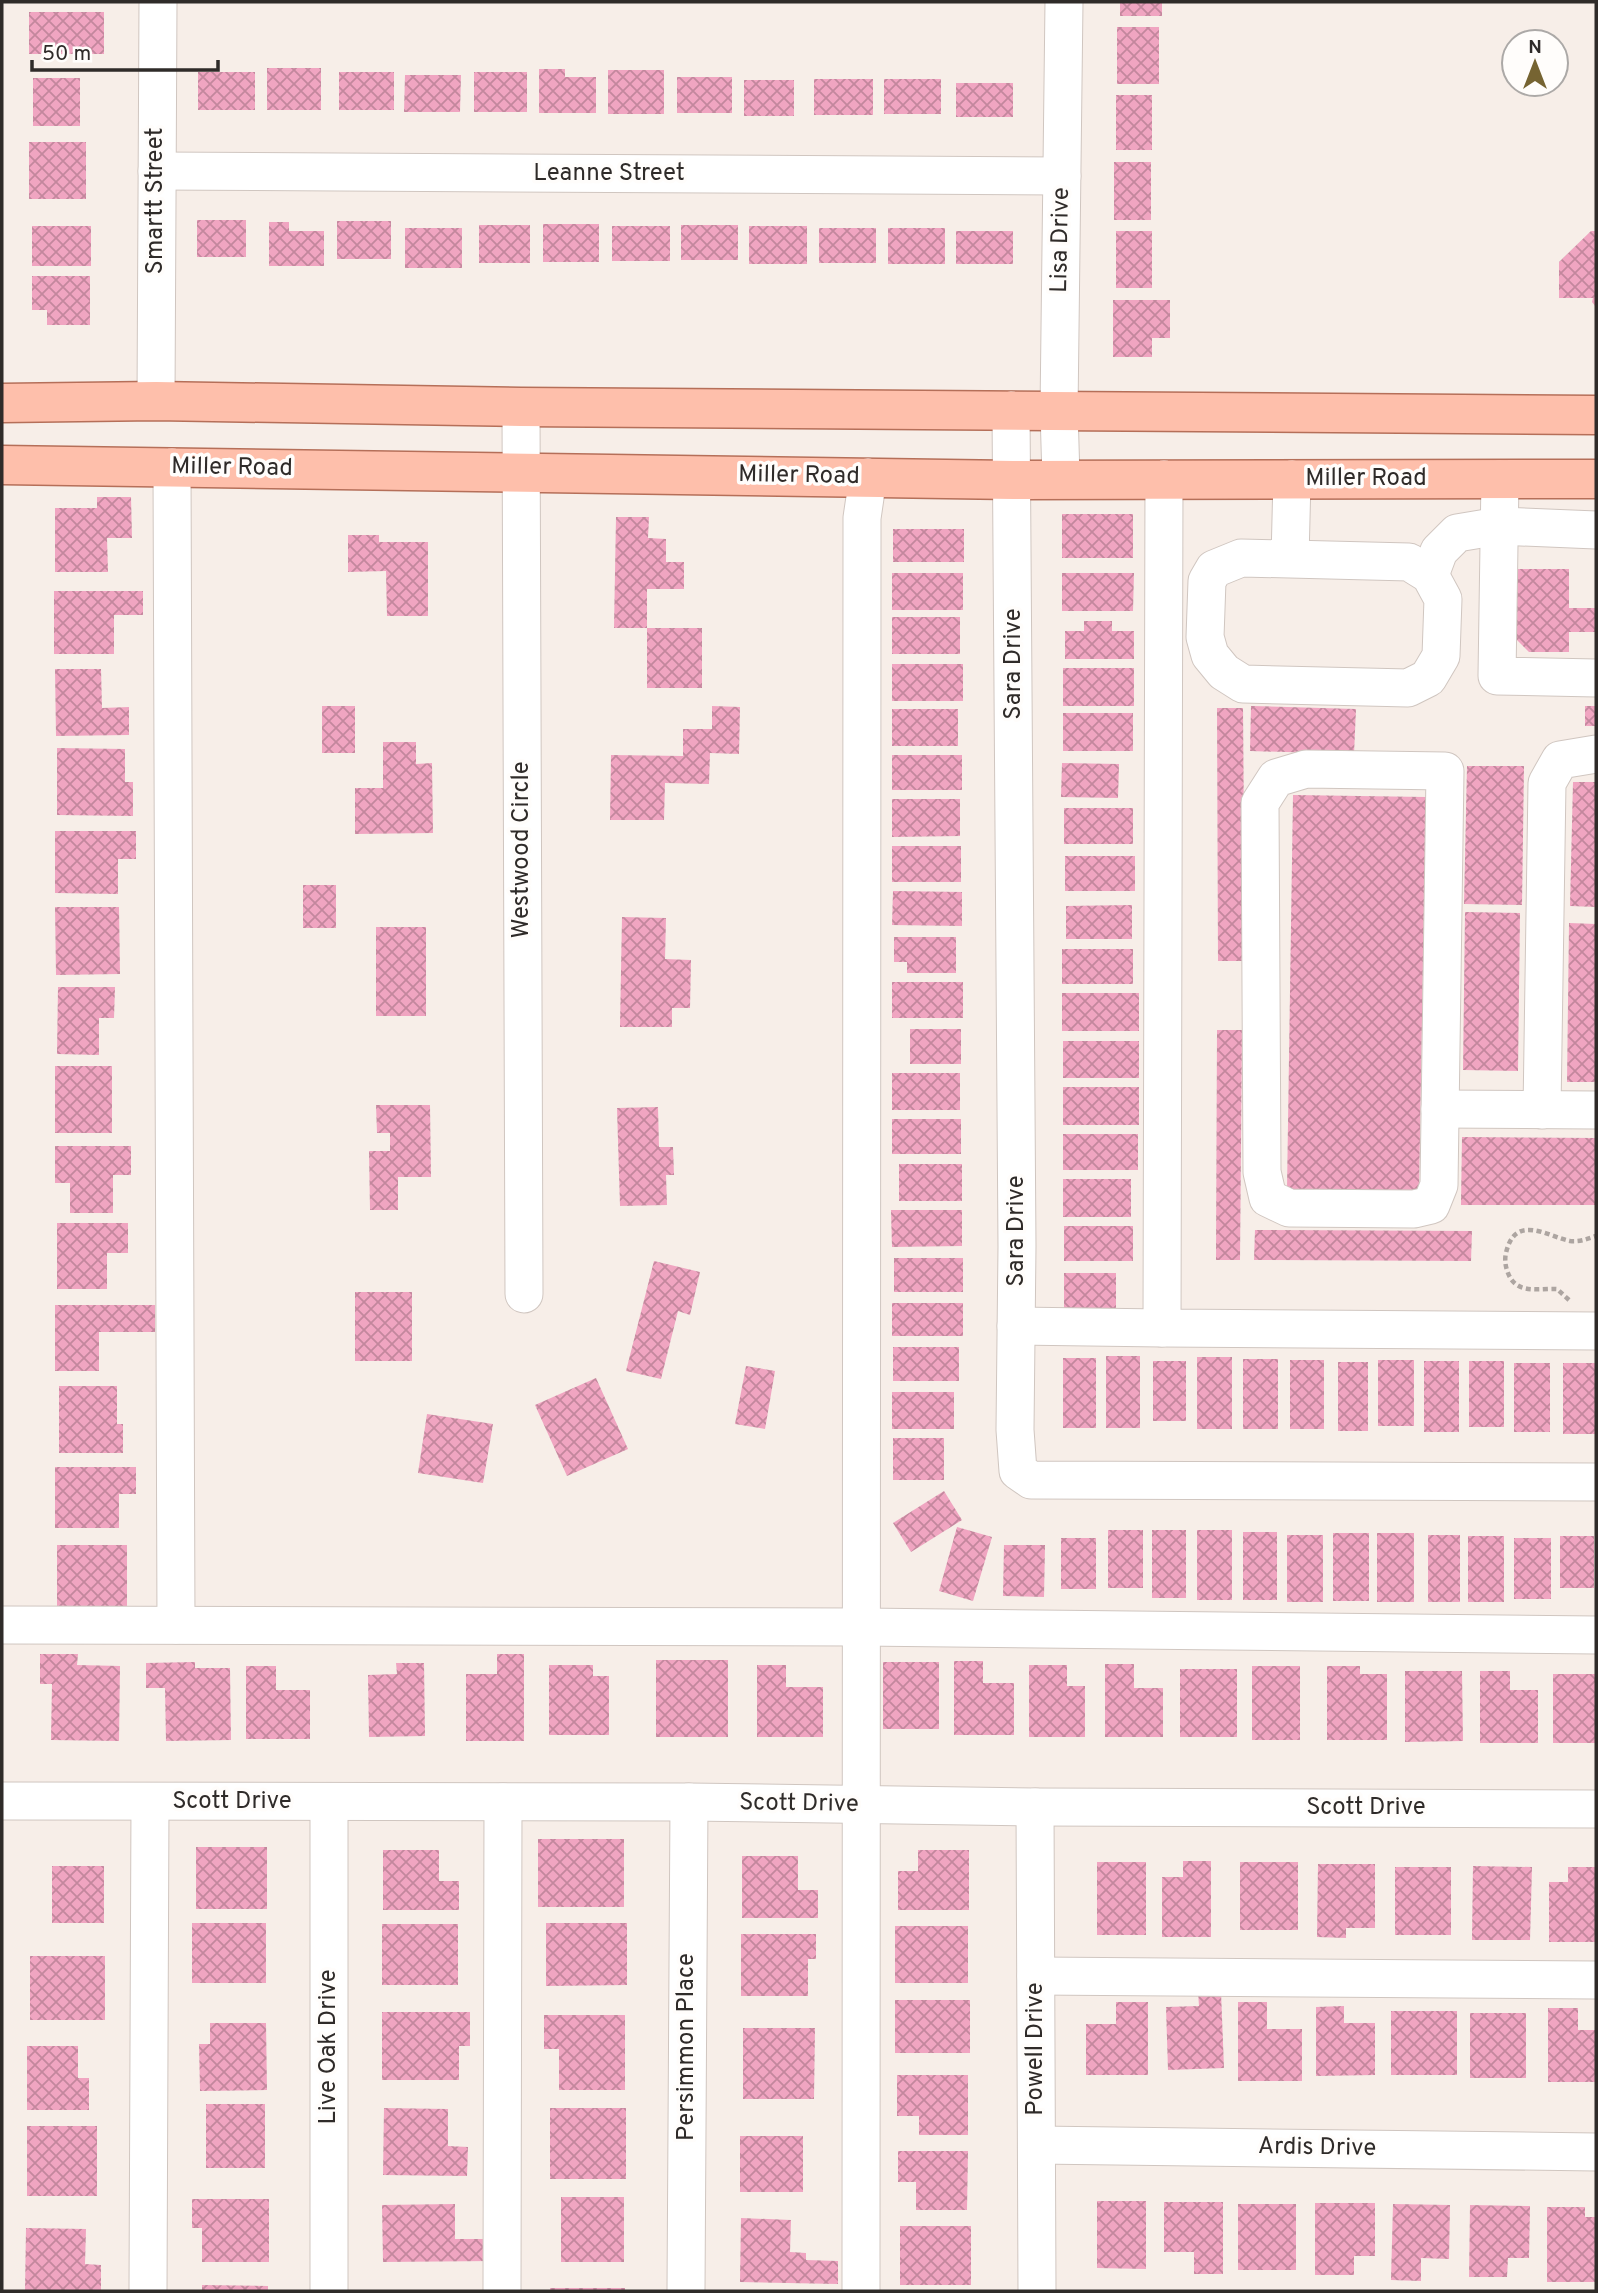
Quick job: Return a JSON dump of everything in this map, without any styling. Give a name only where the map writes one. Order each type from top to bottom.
[{"type":"main road","points":[[2,403],[156,401],[521,407],[1596,415]]},
{"type":"main road","name":"Miller Road","points":[[2,465],[1013,480],[1596,479]]},
{"type":"street","name":"Smartt Street","points":[[156,401],[158,2]]},
{"type":"street","name":"Lisa Drive","points":[[1061,478],[1059,411],[1064,2]]},
{"type":"street","name":"Leanne Street","points":[[157,171],[1062,176]]},
{"type":"street","name":"Westwood Circle","points":[[521,407],[524,1294]]},
{"type":"street","name":"Sara Drive","points":[[1011,410],[1018,1471],[1031,1480],[1596,1482]]},
{"type":"street","points":[[172,467],[176,1625]]},
{"type":"street","points":[[861,2291],[862,519],[868,477]]},
{"type":"street","points":[[1162,1328],[1164,479]]},
{"type":"street","points":[[1290,559],[1292,479]]},
{"type":"street","points":[[1500,479],[1497,676],[1596,678]]},
{"type":"street","points":[[1430,575],[1439,551],[1457,533],[1499,526],[1596,530]]},
{"type":"street","points":[[1241,558],[1290,559],[1409,562],[1430,575],[1443,599],[1441,656],[1428,678],[1408,688],[1243,684],[1224,672],[1210,655],[1205,637],[1207,581],[1214,569],[1241,558]]},
{"type":"street","points":[[1542,1110],[1547,783],[1560,760],[1596,754]]},
{"type":"street","points":[[1306,769],[1445,771],[1440,1109],[1439,1185],[1432,1205],[1414,1209],[1289,1208],[1268,1198],[1262,1172],[1260,803],[1276,778],[1306,769]]},
{"type":"street","points":[[1440,1109],[1596,1110]]},
{"type":"street","points":[[1016,1326],[1596,1331]]},
{"type":"street","points":[[2,1625],[861,1627],[1596,1635]]},
{"type":"street","name":"Scott Drive","points":[[2,1801],[689,1802],[1035,1807],[1596,1809]]},
{"type":"street","points":[[148,2291],[150,1802]]},
{"type":"street","points":[[502,2291],[503,1802]]},
{"type":"street","name":"Persimmon Place","points":[[686,2291],[689,1802]]},
{"type":"street","name":"Live Oak Drive","points":[[329,1803],[329,2291]]},
{"type":"street","name":"Powell Drive","points":[[1035,1807],[1037,2291]]},
{"type":"street","points":[[1036,1976],[1596,1980]]},
{"type":"street","name":"Ardis Drive","points":[[1037,2145],[1596,2152]]},
{"type":"path","points":[[1572,1303],[1557,1289],[1525,1289],[1514,1283],[1508,1274],[1505,1259],[1507,1248],[1510,1241],[1525,1231],[1538,1229],[1569,1241],[1583,1241],[1596,1236]]},
{"type":"building","points":[[1120,2],[1162,2],[1162,16],[1120,16]]},
{"type":"building","points":[[29,12],[104,12],[104,54],[29,54]]},
{"type":"building","points":[[1117,27],[1159,27],[1159,84],[1117,84]]},
{"type":"building","points":[[267,68],[321,68],[321,110],[267,110]]},
{"type":"building","points":[[539,69],[565,69],[565,77],[596,77],[596,113],[539,113]]},
{"type":"building","points":[[608,70],[664,70],[664,114],[608,114]]},
{"type":"building","points":[[198,72],[255,72],[255,110],[198,110]]},
{"type":"building","points":[[339,72],[394,72],[394,110],[339,110]]},
{"type":"building","points":[[474,72],[527,72],[527,112],[474,112]]},
{"type":"building","points":[[405,75],[461,75],[460,112],[404,112]]},
{"type":"building","points":[[677,77],[732,77],[732,113],[677,113]]},
{"type":"building","points":[[33,78],[80,78],[80,126],[33,126]]},
{"type":"building","points":[[814,79],[873,79],[873,115],[814,115]]},
{"type":"building","points":[[884,79],[941,79],[941,114],[884,114]]},
{"type":"building","points":[[744,80],[794,80],[794,116],[744,116]]},
{"type":"building","points":[[956,83],[1013,83],[1013,117],[956,117]]},
{"type":"building","points":[[1116,95],[1152,95],[1152,150],[1116,150]]},
{"type":"building","points":[[29,142],[86,142],[86,199],[29,199]]},
{"type":"building","points":[[1114,162],[1151,162],[1151,220],[1114,220]]},
{"type":"building","points":[[197,220],[246,220],[246,257],[197,257]]},
{"type":"building","points":[[337,221],[391,221],[391,259],[337,259]]},
{"type":"building","points":[[269,222],[289,222],[289,231],[324,231],[324,266],[269,266]]},
{"type":"building","points":[[543,224],[599,224],[599,262],[543,262]]},
{"type":"building","points":[[479,225],[530,225],[530,263],[479,263]]},
{"type":"building","points":[[681,225],[738,225],[738,260],[681,260]]},
{"type":"building","points":[[32,226],[91,226],[91,266],[32,266]]},
{"type":"building","points":[[612,226],[670,226],[670,261],[612,261]]},
{"type":"building","points":[[749,226],[807,226],[807,264],[749,264]]},
{"type":"building","points":[[405,228],[462,228],[462,268],[405,268]]},
{"type":"building","points":[[819,228],[876,228],[876,263],[819,263]]},
{"type":"building","points":[[888,228],[945,228],[945,264],[888,264]]},
{"type":"building","points":[[956,231],[1013,231],[1013,264],[956,264]]},
{"type":"building","points":[[1116,231],[1152,231],[1152,288],[1116,288]]},
{"type":"building","points":[[1591,231],[1596,231],[1596,307],[1592,302],[1593,298],[1559,298],[1559,262]]},
{"type":"building","points":[[32,276],[90,276],[90,325],[47,325],[47,310],[32,310]]},
{"type":"building","points":[[1113,300],[1170,300],[1170,338],[1152,338],[1152,357],[1113,357]]},
{"type":"building","points":[[97,497],[131,497],[132,538],[107,538],[108,572],[55,572],[55,508],[97,508]]},
{"type":"building","points":[[1062,514],[1133,514],[1133,558],[1062,558]]},
{"type":"building","points":[[616,517],[649,517],[648,538],[666,539],[666,562],[684,562],[684,589],[647,589],[647,628],[614,628]]},
{"type":"building","points":[[893,529],[964,529],[964,562],[893,562]]},
{"type":"building","points":[[348,535],[379,535],[379,542],[428,542],[428,616],[387,616],[386,571],[348,572]]},
{"type":"building","points":[[1515,569],[1569,569],[1569,608],[1596,608],[1596,632],[1569,632],[1569,652],[1529,652],[1516,639]]},
{"type":"building","points":[[892,573],[963,573],[963,610],[892,610]]},
{"type":"building","points":[[1062,573],[1134,573],[1133,611],[1062,611]]},
{"type":"building","points":[[54,591],[143,591],[143,615],[114,615],[114,654],[54,654]]},
{"type":"building","points":[[892,617],[960,617],[960,654],[892,654]]},
{"type":"building","points":[[1084,621],[1112,621],[1112,631],[1134,631],[1134,659],[1065,659],[1065,631],[1084,631]]},
{"type":"building","points":[[647,628],[702,628],[702,688],[647,688]]},
{"type":"building","points":[[892,664],[963,664],[963,701],[892,701]]},
{"type":"building","points":[[1063,668],[1134,668],[1134,706],[1063,706]]},
{"type":"building","points":[[55,669],[101,669],[102,708],[129,707],[129,735],[56,736]]},
{"type":"building","points":[[322,706],[355,706],[355,753],[322,753]]},
{"type":"building","points":[[712,706],[740,707],[739,754],[710,753],[709,784],[665,783],[664,820],[610,820],[611,755],[683,756],[683,729],[712,729]]},
{"type":"building","points":[[1251,706],[1356,709],[1354,754],[1250,751]]},
{"type":"building","points":[[1585,706],[1596,706],[1596,726],[1585,726]]},
{"type":"building","points":[[1217,708],[1243,708],[1245,961],[1218,961]]},
{"type":"building","points":[[892,709],[958,709],[958,746],[892,746]]},
{"type":"building","points":[[1063,713],[1133,713],[1133,751],[1063,751]]},
{"type":"building","points":[[383,742],[416,742],[416,764],[432,763],[433,833],[355,834],[355,788],[383,788]]},
{"type":"building","points":[[57,748],[125,749],[125,782],[133,782],[133,816],[57,815]]},
{"type":"building","points":[[892,755],[962,755],[962,790],[892,790]]},
{"type":"building","points":[[1062,763],[1119,764],[1118,798],[1061,797]]},
{"type":"building","points":[[1467,766],[1524,766],[1522,905],[1464,904]]},
{"type":"building","points":[[1573,782],[1596,782],[1596,907],[1570,906]]},
{"type":"building","points":[[1293,795],[1426,797],[1419,1191],[1287,1189]]},
{"type":"building","points":[[892,799],[960,799],[960,836],[892,837]]},
{"type":"building","points":[[1064,808],[1133,808],[1133,844],[1064,844]]},
{"type":"building","points":[[55,831],[136,831],[136,859],[118,859],[118,894],[55,893]]},
{"type":"building","points":[[892,846],[961,846],[961,882],[892,882]]},
{"type":"building","points":[[1065,856],[1135,856],[1135,891],[1065,891]]},
{"type":"building","points":[[303,885],[336,885],[336,928],[303,928]]},
{"type":"building","points":[[893,891],[962,892],[962,926],[892,925]]},
{"type":"building","points":[[1132,905],[1132,939],[1066,939],[1066,906]]},
{"type":"building","points":[[55,907],[119,907],[120,974],[56,975]]},
{"type":"building","points":[[1465,912],[1520,913],[1518,1071],[1463,1070]]},
{"type":"building","points":[[622,917],[666,918],[665,959],[691,960],[690,1008],[672,1008],[672,1027],[620,1027]]},
{"type":"building","points":[[1569,923],[1596,924],[1596,1082],[1567,1082]]},
{"type":"building","points":[[376,927],[426,927],[426,1016],[376,1016]]},
{"type":"building","points":[[894,937],[956,937],[956,973],[907,973],[907,962],[894,962]]},
{"type":"building","points":[[1062,949],[1133,949],[1133,984],[1062,984]]},
{"type":"building","points":[[892,982],[963,982],[963,1018],[892,1018]]},
{"type":"building","points":[[58,987],[115,987],[114,1018],[99,1018],[99,1055],[57,1054]]},
{"type":"building","points":[[1062,993],[1139,993],[1139,1031],[1062,1031]]},
{"type":"building","points":[[910,1029],[961,1029],[961,1064],[910,1064]]},
{"type":"building","points":[[1217,1030],[1242,1030],[1240,1260],[1216,1260]]},
{"type":"building","points":[[1063,1041],[1139,1041],[1139,1078],[1063,1078]]},
{"type":"building","points":[[55,1066],[112,1066],[112,1133],[55,1133]]},
{"type":"building","points":[[892,1073],[960,1073],[960,1110],[892,1110]]},
{"type":"building","points":[[1063,1087],[1139,1087],[1139,1125],[1063,1125]]},
{"type":"building","points":[[376,1105],[430,1105],[431,1177],[398,1177],[398,1210],[370,1210],[369,1151],[390,1151],[390,1133],[377,1133]]},
{"type":"building","points":[[658,1107],[659,1147],[673,1147],[674,1175],[666,1175],[667,1205],[620,1206],[617,1108]]},
{"type":"building","points":[[892,1119],[961,1119],[961,1154],[892,1154]]},
{"type":"building","points":[[1063,1134],[1138,1134],[1138,1170],[1063,1170]]},
{"type":"building","points":[[1462,1137],[1596,1138],[1596,1205],[1461,1205]]},
{"type":"building","points":[[55,1146],[131,1146],[131,1175],[113,1175],[113,1213],[70,1213],[70,1183],[55,1183]]},
{"type":"building","points":[[899,1164],[962,1164],[962,1201],[899,1201]]},
{"type":"building","points":[[1063,1179],[1131,1179],[1131,1217],[1063,1217]]},
{"type":"building","points":[[891,1210],[962,1210],[962,1246],[892,1247]]},
{"type":"building","points":[[57,1223],[128,1223],[128,1253],[107,1253],[107,1289],[57,1289]]},
{"type":"building","points":[[1064,1226],[1133,1226],[1133,1261],[1064,1261]]},
{"type":"building","points":[[1255,1230],[1472,1231],[1471,1261],[1254,1260]]},
{"type":"building","points":[[894,1258],[963,1258],[963,1292],[894,1292]]},
{"type":"building","points":[[654,1261],[700,1272],[690,1315],[678,1311],[661,1379],[626,1371]]},
{"type":"building","points":[[1064,1273],[1116,1273],[1116,1309],[1064,1309]]},
{"type":"building","points":[[355,1292],[412,1292],[412,1361],[355,1361]]},
{"type":"building","points":[[892,1303],[963,1303],[963,1336],[892,1336]]},
{"type":"building","points":[[55,1305],[155,1305],[155,1332],[99,1332],[99,1371],[55,1371]]},
{"type":"building","points":[[893,1347],[959,1347],[959,1381],[893,1381]]},
{"type":"building","points":[[1106,1356],[1140,1356],[1140,1428],[1106,1428]]},
{"type":"building","points":[[1197,1357],[1232,1357],[1232,1429],[1197,1429]]},
{"type":"building","points":[[1063,1358],[1096,1358],[1096,1428],[1063,1428]]},
{"type":"building","points":[[1243,1359],[1278,1359],[1278,1429],[1243,1429]]},
{"type":"building","points":[[1290,1360],[1324,1360],[1324,1429],[1290,1429]]},
{"type":"building","points":[[1378,1360],[1414,1360],[1414,1426],[1378,1426]]},
{"type":"building","points":[[1153,1361],[1186,1361],[1186,1421],[1153,1421]]},
{"type":"building","points":[[1424,1361],[1459,1361],[1459,1432],[1424,1432]]},
{"type":"building","points":[[1469,1361],[1504,1361],[1504,1427],[1469,1427]]},
{"type":"building","points":[[1338,1362],[1368,1362],[1368,1431],[1338,1431]]},
{"type":"building","points":[[1514,1363],[1550,1363],[1550,1432],[1514,1432]]},
{"type":"building","points":[[1563,1363],[1596,1363],[1596,1434],[1563,1434]]},
{"type":"building","points":[[746,1366],[775,1371],[765,1429],[735,1424]]},
{"type":"building","points":[[596,1378],[628,1449],[567,1476],[535,1405]]},
{"type":"building","points":[[59,1386],[117,1386],[117,1424],[123,1424],[123,1453],[59,1453]]},
{"type":"building","points":[[892,1392],[954,1392],[954,1429],[892,1429]]},
{"type":"building","points":[[427,1414],[493,1424],[483,1483],[418,1473]]},
{"type":"building","points":[[893,1438],[944,1438],[944,1480],[893,1480]]},
{"type":"building","points":[[55,1467],[136,1467],[136,1494],[119,1494],[119,1528],[55,1528]]},
{"type":"building","points":[[944,1491],[962,1520],[911,1552],[893,1523]]},
{"type":"building","points":[[957,1527],[992,1537],[973,1601],[939,1591]]},
{"type":"building","points":[[1108,1530],[1143,1530],[1143,1588],[1108,1588]]},
{"type":"building","points":[[1152,1530],[1186,1530],[1186,1598],[1152,1598]]},
{"type":"building","points":[[1197,1530],[1232,1530],[1232,1600],[1197,1600]]},
{"type":"building","points":[[1243,1532],[1277,1532],[1277,1600],[1243,1600]]},
{"type":"building","points":[[1333,1533],[1369,1533],[1369,1601],[1333,1601]]},
{"type":"building","points":[[1377,1533],[1414,1533],[1414,1602],[1377,1602]]},
{"type":"building","points":[[1287,1535],[1323,1535],[1323,1602],[1287,1602]]},
{"type":"building","points":[[1428,1535],[1460,1535],[1460,1602],[1428,1602]]},
{"type":"building","points":[[1468,1536],[1504,1536],[1504,1602],[1468,1602]]},
{"type":"building","points":[[1560,1536],[1594,1536],[1594,1588],[1560,1588]]},
{"type":"building","points":[[1061,1538],[1096,1538],[1096,1589],[1061,1589]]},
{"type":"building","points":[[1514,1538],[1551,1538],[1551,1599],[1514,1599]]},
{"type":"building","points":[[57,1545],[127,1545],[127,1609],[57,1609]]},
{"type":"building","points":[[1004,1545],[1045,1545],[1044,1597],[1003,1596]]},
{"type":"building","points":[[40,1654],[78,1654],[77,1665],[120,1666],[119,1741],[51,1740],[52,1684],[40,1684]]},
{"type":"building","points":[[497,1654],[524,1654],[524,1741],[466,1741],[466,1674],[497,1674]]},
{"type":"building","points":[[656,1660],[728,1660],[728,1737],[656,1737]]},
{"type":"building","points":[[954,1661],[983,1661],[983,1683],[1014,1683],[1014,1735],[954,1735]]},
{"type":"building","points":[[195,1662],[195,1668],[230,1668],[231,1740],[166,1741],[165,1688],[146,1688],[146,1663]]},
{"type":"building","points":[[883,1662],[939,1662],[939,1729],[883,1729]]},
{"type":"building","points":[[396,1663],[424,1663],[425,1736],[369,1737],[368,1675],[397,1674]]},
{"type":"building","points":[[1105,1664],[1134,1664],[1134,1688],[1163,1688],[1163,1737],[1105,1737]]},
{"type":"building","points":[[549,1665],[593,1665],[593,1676],[609,1676],[609,1735],[549,1735]]},
{"type":"building","points":[[757,1665],[786,1665],[786,1687],[823,1687],[823,1737],[757,1737]]},
{"type":"building","points":[[1029,1665],[1067,1665],[1067,1686],[1085,1686],[1085,1737],[1029,1737]]},
{"type":"building","points":[[246,1666],[276,1666],[276,1690],[310,1690],[310,1739],[246,1739]]},
{"type":"building","points":[[1252,1666],[1300,1666],[1300,1740],[1252,1740]]},
{"type":"building","points":[[1327,1666],[1360,1666],[1360,1674],[1387,1674],[1387,1740],[1327,1740]]},
{"type":"building","points":[[1180,1669],[1237,1669],[1237,1737],[1180,1737]]},
{"type":"building","points":[[1405,1671],[1462,1671],[1463,1741],[1405,1742]]},
{"type":"building","points":[[1480,1671],[1510,1671],[1510,1690],[1538,1690],[1538,1743],[1480,1743]]},
{"type":"building","points":[[1553,1674],[1596,1674],[1596,1743],[1553,1743]]},
{"type":"building","points":[[538,1839],[624,1839],[624,1907],[538,1907]]},
{"type":"building","points":[[196,1847],[267,1847],[267,1909],[196,1909]]},
{"type":"building","points":[[383,1850],[439,1850],[439,1881],[459,1881],[459,1910],[383,1910]]},
{"type":"building","points":[[918,1850],[969,1850],[969,1910],[898,1910],[898,1871],[918,1871]]},
{"type":"building","points":[[742,1856],[798,1856],[798,1890],[818,1890],[818,1918],[742,1918]]},
{"type":"building","points":[[1183,1861],[1211,1861],[1211,1937],[1162,1937],[1162,1877],[1183,1877]]},
{"type":"building","points":[[1097,1862],[1146,1862],[1146,1935],[1097,1935]]},
{"type":"building","points":[[1240,1862],[1298,1862],[1298,1930],[1240,1930]]},
{"type":"building","points":[[1318,1864],[1375,1864],[1375,1928],[1346,1928],[1346,1938],[1317,1937]]},
{"type":"building","points":[[52,1866],[104,1866],[104,1923],[52,1923]]},
{"type":"building","points":[[1473,1866],[1532,1867],[1530,1940],[1472,1940]]},
{"type":"building","points":[[1395,1867],[1451,1867],[1451,1935],[1395,1935]]},
{"type":"building","points":[[1568,1867],[1596,1867],[1596,1942],[1549,1942],[1549,1882],[1568,1882]]},
{"type":"building","points":[[192,1923],[266,1923],[266,1983],[192,1983]]},
{"type":"building","points":[[546,1923],[627,1923],[627,1985],[546,1986]]},
{"type":"building","points":[[382,1924],[458,1924],[458,1985],[382,1985]]},
{"type":"building","points":[[895,1926],[968,1926],[968,1983],[895,1983]]},
{"type":"building","points":[[741,1934],[816,1934],[816,1959],[808,1959],[808,1996],[741,1996]]},
{"type":"building","points":[[30,1956],[105,1956],[105,2020],[30,2020]]},
{"type":"building","points":[[1198,1992],[1221,1992],[1224,2068],[1168,2070],[1166,2007],[1199,2006]]},
{"type":"building","points":[[895,2000],[970,2000],[970,2053],[895,2053]]},
{"type":"building","points":[[1116,2002],[1148,2002],[1148,2075],[1086,2075],[1086,2024],[1116,2024]]},
{"type":"building","points":[[1238,2002],[1267,2002],[1267,2029],[1302,2029],[1302,2081],[1238,2081]]},
{"type":"building","points":[[1344,2006],[1344,2023],[1375,2023],[1375,2075],[1316,2076],[1316,2007]]},
{"type":"building","points":[[1548,2008],[1578,2008],[1578,2030],[1596,2030],[1596,2082],[1548,2082]]},
{"type":"building","points":[[1391,2011],[1457,2011],[1457,2075],[1391,2075]]},
{"type":"building","points":[[382,2012],[470,2012],[470,2046],[459,2046],[459,2080],[382,2080]]},
{"type":"building","points":[[1470,2013],[1526,2013],[1526,2078],[1470,2078]]},
{"type":"building","points":[[544,2015],[625,2015],[625,2090],[559,2090],[559,2049],[544,2049]]},
{"type":"building","points":[[210,2023],[266,2023],[267,2090],[200,2091],[199,2044],[210,2044]]},
{"type":"building","points":[[743,2028],[815,2028],[814,2099],[743,2099]]},
{"type":"building","points":[[27,2046],[78,2046],[78,2078],[89,2078],[89,2110],[27,2110]]},
{"type":"building","points":[[897,2075],[968,2075],[968,2135],[919,2135],[919,2116],[897,2116]]},
{"type":"building","points":[[206,2104],[265,2104],[265,2168],[206,2168]]},
{"type":"building","points":[[384,2108],[448,2109],[448,2146],[468,2147],[467,2176],[383,2175]]},
{"type":"building","points":[[550,2108],[626,2108],[626,2179],[550,2179]]},
{"type":"building","points":[[27,2126],[97,2126],[97,2196],[27,2196]]},
{"type":"building","points":[[740,2136],[803,2136],[803,2192],[740,2192]]},
{"type":"building","points":[[898,2151],[968,2151],[967,2210],[916,2210],[916,2182],[898,2182]]},
{"type":"building","points":[[561,2197],[624,2197],[624,2262],[561,2262]]},
{"type":"building","points":[[192,2199],[269,2199],[269,2262],[202,2262],[202,2228],[192,2228]]},
{"type":"building","points":[[1097,2201],[1146,2201],[1146,2269],[1097,2268]]},
{"type":"building","points":[[1164,2202],[1223,2202],[1223,2274],[1194,2274],[1194,2252],[1164,2252]]},
{"type":"building","points":[[1315,2203],[1375,2203],[1375,2256],[1354,2256],[1354,2275],[1315,2275]]},
{"type":"building","points":[[455,2204],[455,2239],[494,2239],[494,2261],[383,2262],[382,2205]]},
{"type":"building","points":[[1238,2204],[1296,2204],[1296,2270],[1238,2270]]},
{"type":"building","points":[[1393,2204],[1450,2205],[1449,2259],[1421,2258],[1421,2281],[1391,2280]]},
{"type":"building","points":[[1470,2205],[1530,2206],[1529,2258],[1508,2258],[1507,2277],[1469,2277]]},
{"type":"building","points":[[1547,2207],[1585,2207],[1585,2217],[1596,2217],[1596,2282],[1547,2282]]},
{"type":"building","points":[[741,2218],[791,2220],[790,2252],[806,2253],[806,2260],[838,2261],[838,2284],[740,2282]]},
{"type":"building","points":[[900,2226],[971,2226],[971,2285],[900,2285]]},
{"type":"building","points":[[26,2228],[86,2229],[85,2264],[101,2265],[101,2291],[25,2291]]},
{"type":"building","points":[[202,2285],[268,2286],[268,2291],[202,2291]]},
{"type":"building","points":[[550,2288],[625,2288],[625,2291],[550,2291]]}]
